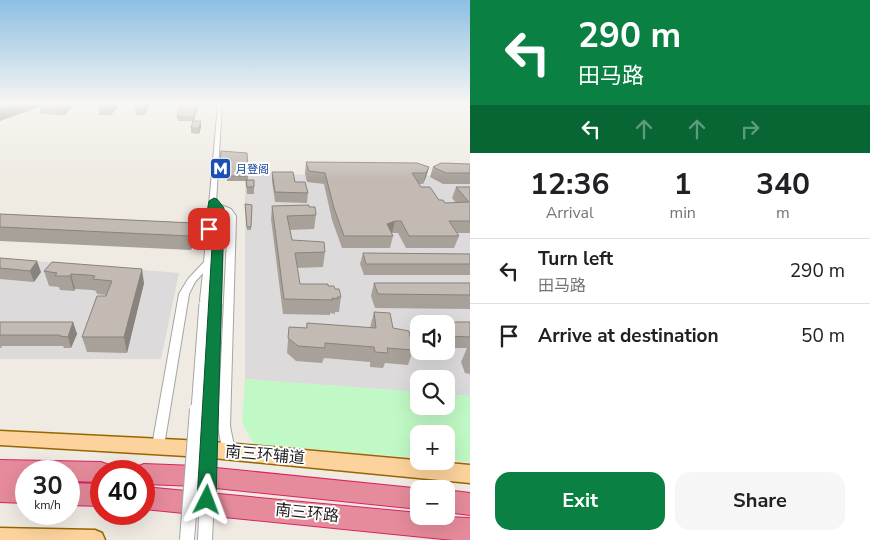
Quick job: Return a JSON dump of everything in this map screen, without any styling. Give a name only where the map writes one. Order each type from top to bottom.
[{"type":"highway","points":[[0,470],[15,470]]},
{"type":"highway","name":"南三环路","points":[[155,474],[196,476],[410,497]]},
{"type":"highway","points":[[0,491],[15,492]]},
{"type":"highway","name":"南三环路","points":[[155,499],[470,530]]},
{"type":"highway","points":[[455,502],[470,504]]},
{"type":"main road","name":"南三环辅道","points":[[0,438],[228,451],[470,474]]},
{"type":"main road","points":[[0,538],[95,540]]},
{"type":"street","points":[[187,540],[211,300],[219,129]]},
{"type":"street","points":[[205,540],[211,300],[206,264],[211,211],[217,204]]},
{"type":"street","points":[[217,204],[232,216],[224,426],[228,451]]},
{"type":"street","points":[[158,446],[184,294],[191,281],[206,264]]},
{"type":"shaded area","points":[[245,174],[470,176],[470,396],[455,395],[455,370],[410,370],[410,391],[245,379]]},
{"type":"shaded area","points":[[0,258],[179,273],[161,359],[0,359]]},
{"type":"green space","points":[[245,379],[410,391],[410,415],[455,415],[455,395],[470,396],[470,462],[455,461],[455,425],[410,425],[410,457],[254,444],[242,423]]},
{"type":"building","points":[[221,151],[247,153],[248,176],[227,176],[227,173],[222,173],[224,164],[220,164]]},
{"type":"building","points":[[306,162],[417,163],[429,167],[426,173],[412,173],[421,187],[430,187],[439,200],[443,200],[445,203],[469,202],[456,187],[470,187],[470,221],[449,221],[459,236],[409,236],[401,221],[395,221],[387,224],[393,236],[344,236],[325,173],[309,171]]},
{"type":"building","points":[[441,163],[470,164],[470,173],[446,173],[433,167]]},
{"type":"building","points":[[272,172],[293,172],[295,182],[305,182],[308,193],[275,192]]},
{"type":"building","points":[[246,180],[254,180],[254,187],[247,187]]},
{"type":"building","points":[[245,204],[252,205],[251,227],[247,227]]},
{"type":"building","points":[[309,205],[309,207],[315,207],[316,215],[287,216],[292,240],[324,242],[325,252],[295,253],[300,284],[328,284],[328,286],[334,286],[335,289],[339,289],[341,297],[337,297],[338,299],[284,299],[272,206]]},
{"type":"building","points":[[0,214],[194,223],[190,236],[0,227]]},
{"type":"building","points":[[363,253],[470,254],[470,264],[366,264]]},
{"type":"building","points":[[0,258],[37,261],[30,271],[0,268]]},
{"type":"building","points":[[52,262],[142,269],[124,337],[82,337],[97,296],[106,296],[112,281],[93,279],[95,276],[88,275],[71,274],[70,276],[55,276],[57,273],[44,271]]},
{"type":"building","points":[[374,283],[470,283],[470,295],[378,294]]},
{"type":"building","points":[[374,312],[390,313],[393,328],[409,331],[410,350],[387,348],[388,353],[375,352],[374,347],[325,343],[325,348],[298,346],[288,338],[289,327],[307,328],[307,323],[376,328]]},
{"type":"building","points":[[0,322],[73,322],[68,337],[60,335],[0,335]]},
{"type":"building","points":[[455,322],[470,322],[470,337],[455,336]]},
{"type":"place","name":"月登阁","points":[[220,169]]},
{"type":"route","points":[[207,500],[220,208],[214,201],[209,229]]}]
